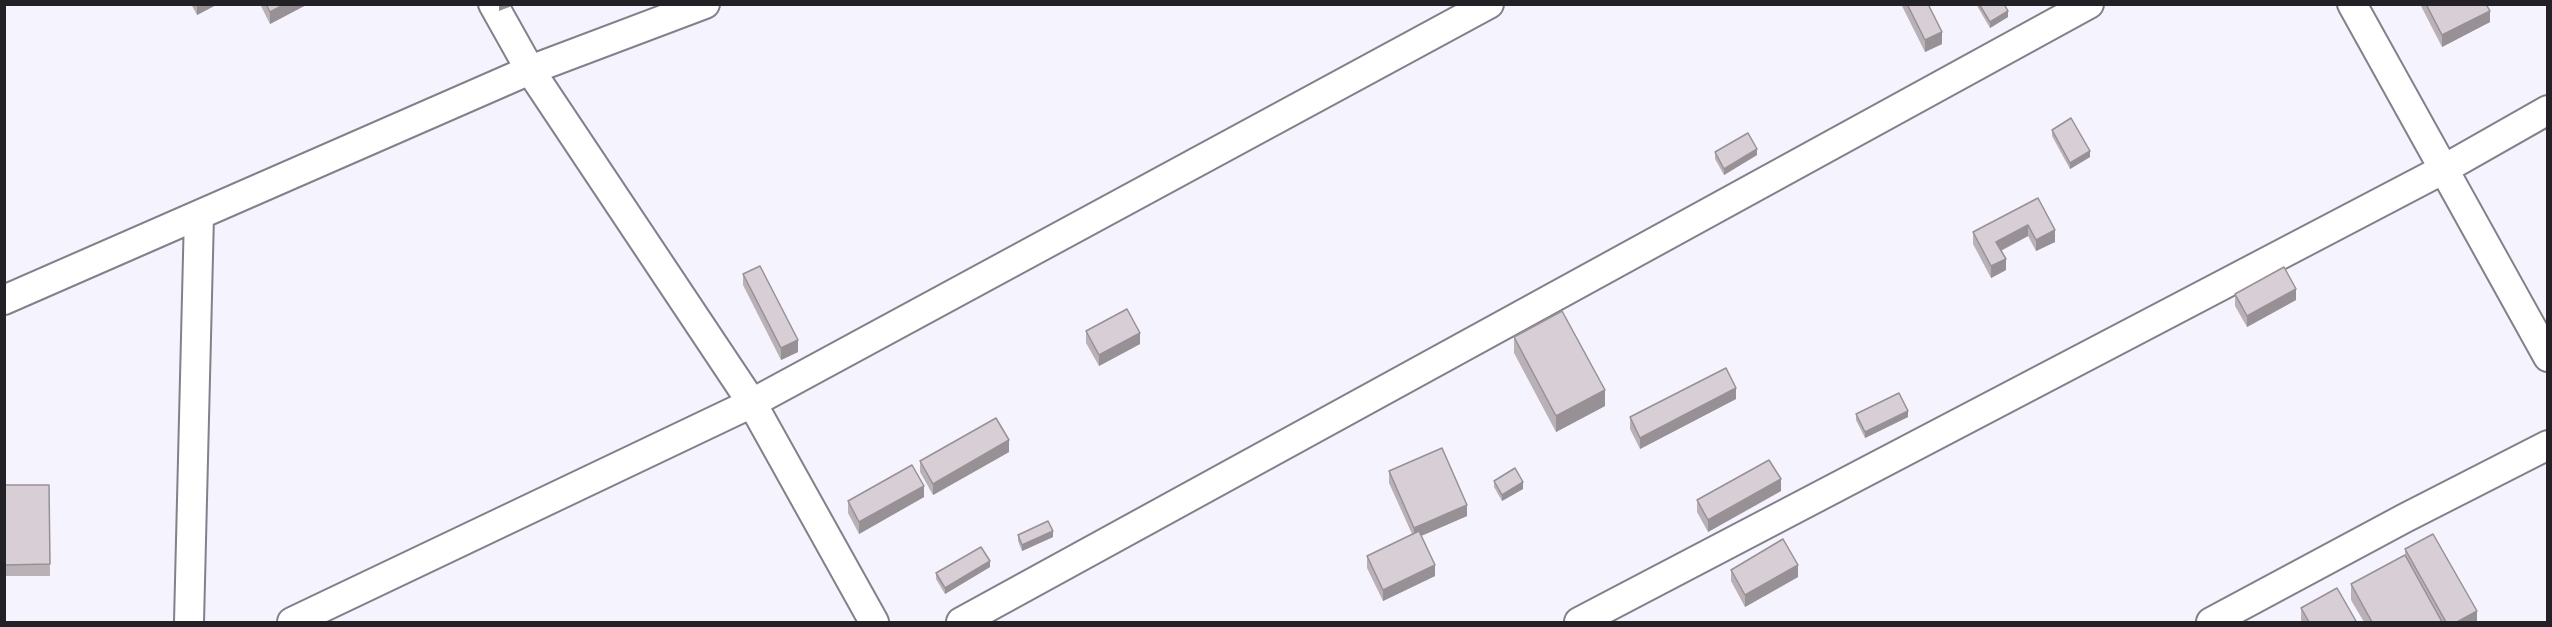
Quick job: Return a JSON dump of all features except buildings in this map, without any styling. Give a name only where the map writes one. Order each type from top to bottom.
[{"type":"street","points":[[493,4],[530,70],[752,403],[874,622]]},
{"type":"street","points":[[4,300],[530,70],[705,4]]},
{"type":"street","points":[[292,622],[752,403],[1489,4]]},
{"type":"street","points":[[961,622],[2089,4]]},
{"type":"street","points":[[2352,4],[2547,357]]},
{"type":"street","points":[[1579,622],[2444,169],[2547,110]]},
{"type":"street","points":[[189,622],[199,215]]},
{"type":"street","points":[[2211,622],[2547,445]]}]
